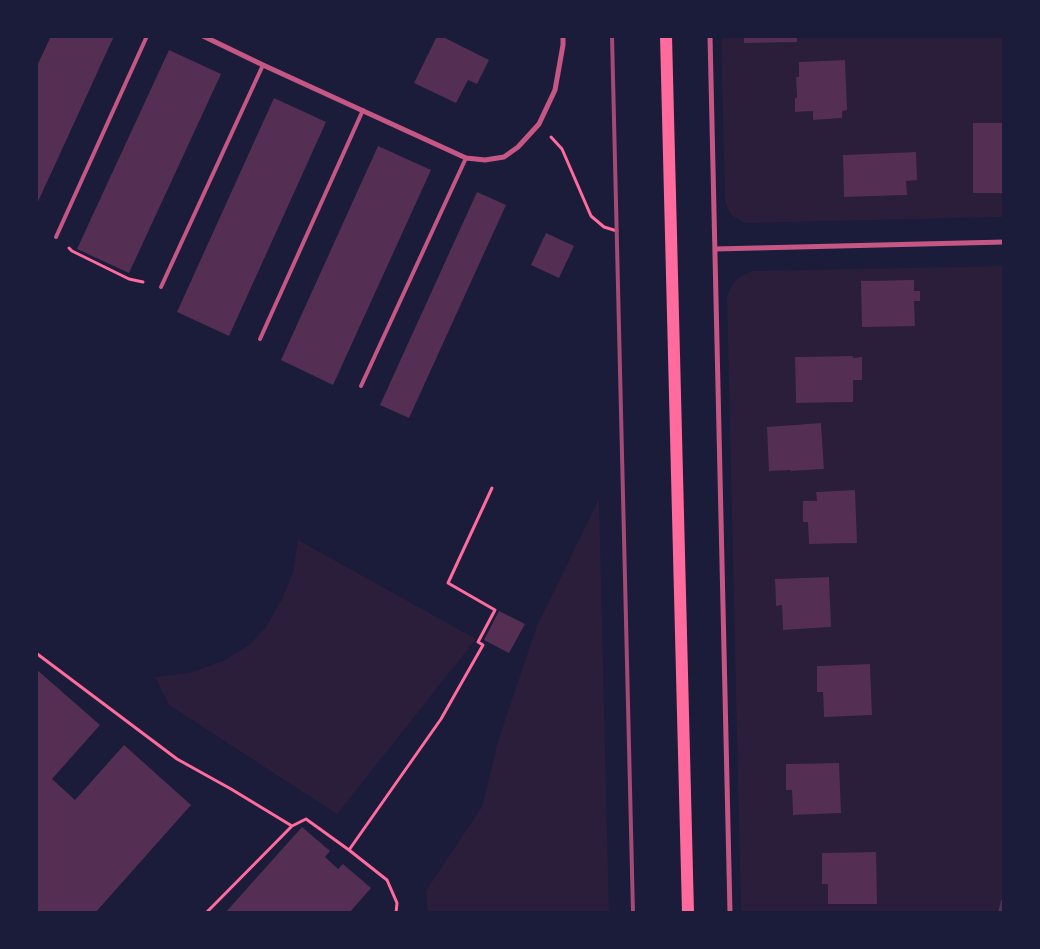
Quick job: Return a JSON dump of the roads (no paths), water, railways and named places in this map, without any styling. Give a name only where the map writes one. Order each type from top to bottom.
[{"type":"main road","points":[[666,36],[688,913]]},
{"type":"street","points":[[203,36],[466,158],[485,160],[504,157],[518,147],[539,124],[555,90],[563,36]]},
{"type":"street","points":[[710,36],[730,913]]},
{"type":"street","points":[[715,248],[1004,242]]},
{"type":"lane","points":[[56,237],[146,36]]},
{"type":"lane","points":[[161,287],[263,65]]},
{"type":"lane","points":[[260,339],[363,110]]},
{"type":"lane","points":[[361,386],[466,158]]},
{"type":"railway","points":[[612,36],[633,913]]}]
